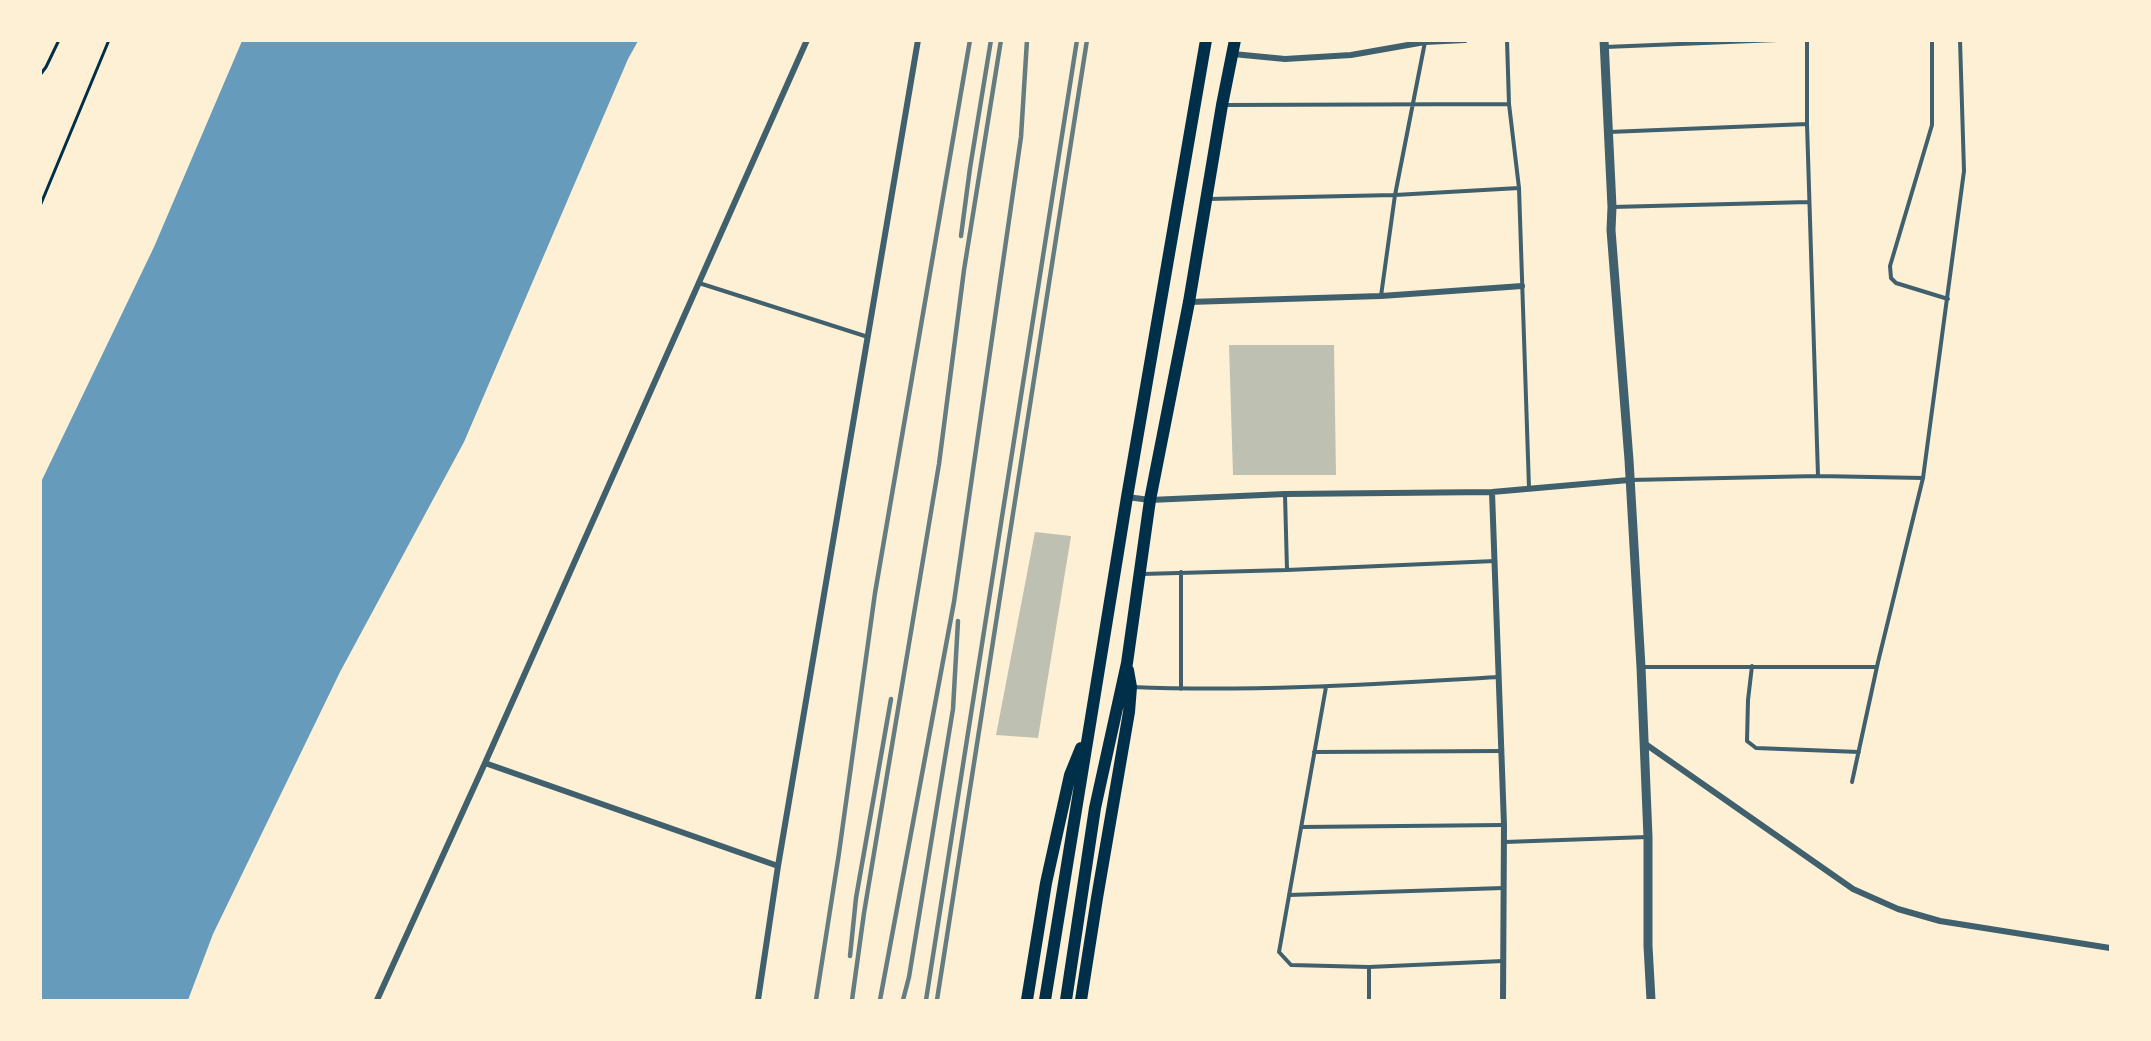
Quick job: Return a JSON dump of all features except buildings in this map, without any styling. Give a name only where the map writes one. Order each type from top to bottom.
[{"type":"main road","points":[[1046,1000],[1127,497],[1206,40]]},
{"type":"main road","points":[[1066,1000],[1095,808],[1127,663],[1150,500],[1189,302],[1235,40]]},
{"type":"main road","points":[[1081,1000],[1096,898],[1129,712],[1131,687],[1127,663]]},
{"type":"main road","points":[[1028,1000],[1046,883],[1070,775],[1089,730]]},
{"type":"street","points":[[378,1000],[807,40]]},
{"type":"street","points":[[758,1000],[778,866],[918,40]]},
{"type":"street","points":[[1233,54],[1285,59],[1351,55],[1425,42],[1464,40]]},
{"type":"street","points":[[1604,44],[1612,207],[1611,230],[1629,460],[1641,667],[1648,837],[1651,1000]]},
{"type":"street","points":[[1189,302],[1382,296],[1522,286]]},
{"type":"street","points":[[1127,497],[1150,500],[1285,494],[1492,492],[1629,480]]},
{"type":"street","points":[[1492,492],[1504,825],[1503,1000]]},
{"type":"street","points":[[1644,743],[1853,889],[1898,909],[1940,921],[2110,948]]},
{"type":"street","points":[[485,763],[778,866]]},
{"type":"lane","points":[[1508,40],[1509,104],[1519,188],[1529,488]]},
{"type":"lane","points":[[1604,44],[1778,40]]},
{"type":"lane","points":[[1807,40],[1807,124],[1818,476]]},
{"type":"lane","points":[[1932,40],[1932,125],[1890,266],[1891,278],[1896,283],[1948,299]]},
{"type":"lane","points":[[1852,782],[1877,667],[1923,478],[1965,171],[1960,40]]},
{"type":"lane","points":[[1382,296],[1395,195],[1425,42]]},
{"type":"lane","points":[[1222,105],[1509,104]]},
{"type":"lane","points":[[1607,133],[1807,124]]},
{"type":"lane","points":[[1208,199],[1395,195],[1519,188]]},
{"type":"lane","points":[[1612,207],[1809,202]]},
{"type":"lane","points":[[699,283],[867,337]]},
{"type":"lane","points":[[1629,480],[1818,476],[1923,478]]},
{"type":"lane","points":[[1285,494],[1287,570]]},
{"type":"lane","points":[[1140,574],[1495,561]]},
{"type":"lane","points":[[1181,572],[1181,689]]},
{"type":"lane","points":[[1752,666],[1747,741],[1756,748],[1858,752]]},
{"type":"lane","points":[[1641,667],[1877,667]]},
{"type":"lane","points":[[1131,687],[1181,689],[1326,687],[1500,677]]},
{"type":"lane","points":[[1326,687],[1279,952],[1291,965],[1369,967],[1503,961]]},
{"type":"lane","points":[[1314,752],[1502,751]]},
{"type":"lane","points":[[1300,827],[1504,825]]},
{"type":"lane","points":[[1503,842],[1648,837]]},
{"type":"lane","points":[[1288,895],[1503,888]]},
{"type":"lane","points":[[1369,967],[1369,1000]]},
{"type":"path","points":[[40,75],[59,40]]},
{"type":"path","points":[[40,206],[110,40]]},
{"type":"water","points":[[242,41],[638,41],[628,59],[464,442],[340,672],[213,934],[188,1000],[41,1000],[41,482],[154,247]]},
{"type":"railway","points":[[816,1000],[875,593],[970,40]]},
{"type":"railway","points":[[961,236],[991,40]]},
{"type":"railway","points":[[852,1000],[864,913],[939,464],[964,270],[1001,40]]},
{"type":"railway","points":[[880,1000],[954,602],[1021,137],[1027,40]]},
{"type":"railway","points":[[926,1000],[1077,40]]},
{"type":"railway","points":[[937,1000],[1087,40]]},
{"type":"railway","points":[[903,1000],[909,977],[953,709],[958,621]]},
{"type":"railway","points":[[850,956],[856,898],[891,699]]}]
